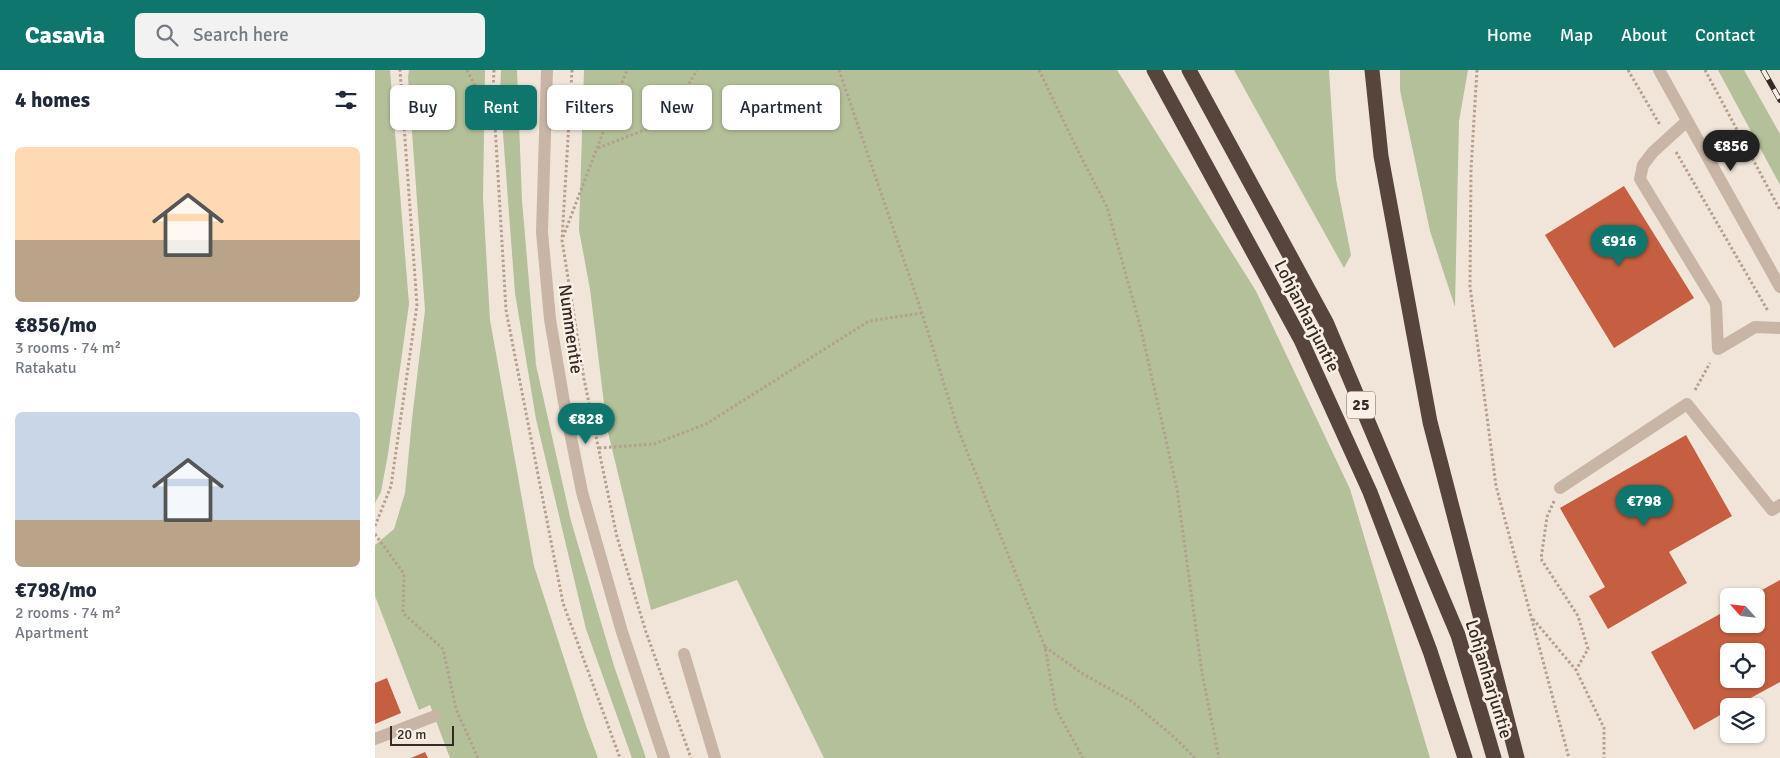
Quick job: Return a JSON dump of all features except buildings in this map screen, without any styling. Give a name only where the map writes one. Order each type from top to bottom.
[{"type":"highway","name":"Lohjanharjuntie","points":[[1154,70],[1301,340],[1366,483],[1430,651],[1465,758]]},
{"type":"highway","name":"Lohjanharjuntie","points":[[1189,70],[1326,322],[1458,635],[1493,758]]},
{"type":"highway","points":[[1372,70],[1381,156],[1429,422],[1517,758]]},
{"type":"street","name":"Nummentie","points":[[547,70],[542,232],[550,318],[563,402],[585,501],[622,632],[664,758]]},
{"type":"street","points":[[1659,70],[1780,287]]},
{"type":"street","points":[[1687,121],[1667,138],[1643,164],[1640,179],[1716,304],[1718,349],[1755,327],[1779,328]]},
{"type":"street","points":[[1560,488],[1687,404],[1772,510],[1780,505]]},
{"type":"street","points":[[684,654],[715,758]]},
{"type":"street","points":[[375,739],[435,716]]},
{"type":"path","points":[[375,526],[391,486],[417,305],[400,70]]},
{"type":"path","points":[[467,70],[474,85]]},
{"type":"path","points":[[493,85],[494,70]]},
{"type":"path","points":[[571,70],[562,240],[584,378],[617,537],[646,632],[691,758]]},
{"type":"path","points":[[562,240],[627,70]]},
{"type":"path","points":[[597,148],[647,129],[678,102],[697,70]]},
{"type":"path","points":[[839,70],[923,313],[958,429],[1045,647],[1056,709],[1083,758]]},
{"type":"path","points":[[1039,70],[1107,207],[1140,325],[1177,489],[1202,673],[1219,758]]},
{"type":"path","points":[[1477,70],[1471,169],[1470,286],[1496,486],[1569,758]]},
{"type":"path","points":[[1628,70],[1779,328]]},
{"type":"path","points":[[1705,70],[1780,210]]},
{"type":"path","points":[[495,130],[506,310],[559,583],[563,603],[620,758]]},
{"type":"path","points":[[599,448],[654,444],[706,424],[869,321],[923,313]]},
{"type":"path","points":[[1687,404],[1718,349]]},
{"type":"path","points":[[1560,488],[1547,517],[1541,559],[1578,616],[1588,649],[1575,670]]},
{"type":"path","points":[[375,534],[404,574],[403,613],[443,649],[456,709],[478,758]]},
{"type":"path","points":[[1531,618],[1575,670],[1604,728],[1604,758]]},
{"type":"path","points":[[1045,647],[1083,674],[1131,701],[1174,737],[1195,758]]},
{"type":"green space","points":[[375,70],[390,70],[390,130],[395,130],[409,304],[388,454],[381,492],[375,503]]},
{"type":"green space","points":[[409,70],[485,70],[485,85],[465,85],[465,130],[484,130],[483,198],[490,320],[534,566],[598,758],[450,758],[430,705],[419,710],[375,596],[375,545],[394,529],[405,493],[425,310],[412,130],[455,130],[455,85],[409,85]]},
{"type":"green space","points":[[501,70],[517,70],[518,85],[500,85]]},
{"type":"green space","points":[[584,70],[1117,70],[1256,291],[1350,489],[1430,758],[824,758],[737,580],[651,610],[607,428],[590,289],[579,230],[582,130],[632,130],[632,85],[584,85]]},
{"type":"green space","points":[[1234,70],[1329,70],[1336,179],[1351,255],[1344,268]]},
{"type":"green space","points":[[1400,70],[1468,70],[1459,121],[1455,307],[1430,231],[1400,90]]},
{"type":"green space","points":[[1718,70],[1744,70],[1780,134],[1780,185]]},
{"type":"green space","points":[[503,130],[519,130],[522,200],[536,365],[571,521],[614,666],[646,758],[632,758],[586,629],[536,419],[515,293]]},
{"type":"railway","points":[[1763,70],[1780,100]]}]
